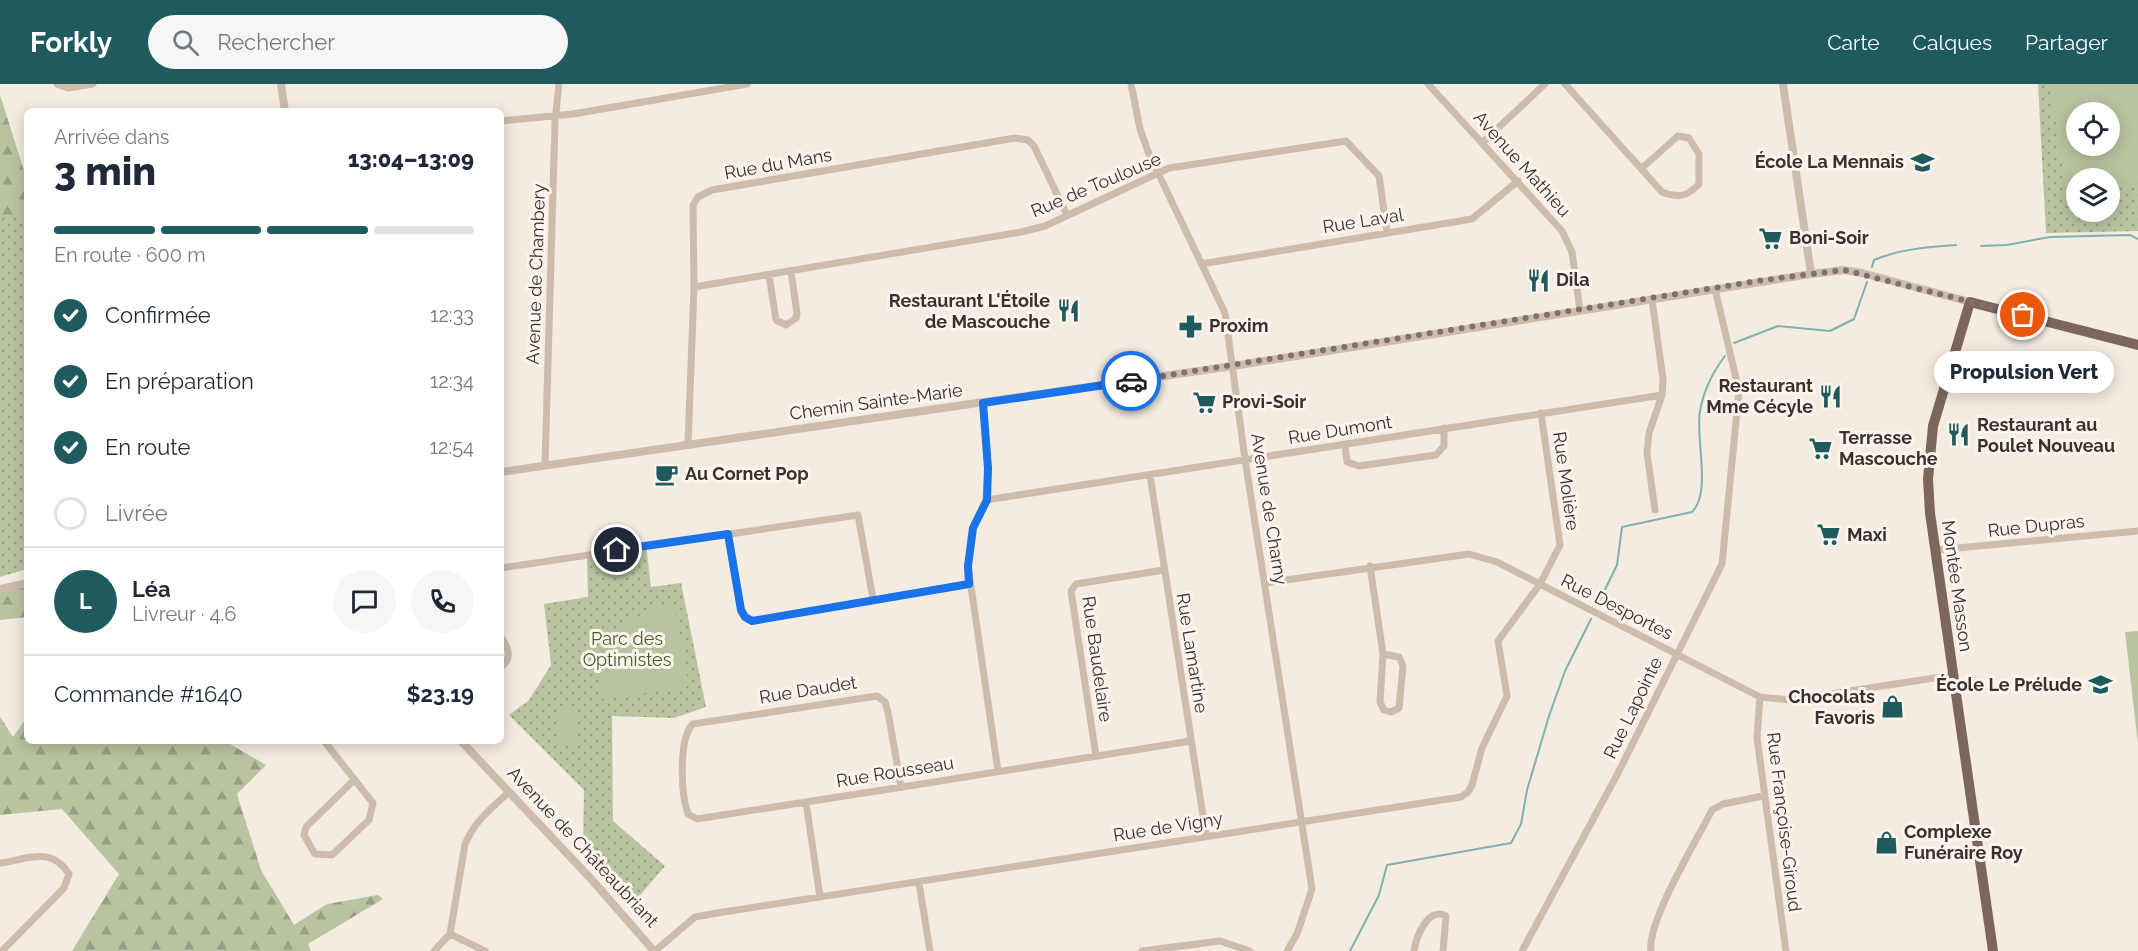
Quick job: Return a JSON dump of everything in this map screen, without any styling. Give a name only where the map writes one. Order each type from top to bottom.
[{"type":"main road","name":"Chemin Sainte-Marie","points":[[1970,302],[2138,345]]},
{"type":"main road","name":"Montée Masson","points":[[1970,302],[1936,409],[1930,443],[1928,479],[1993,951]]},
{"type":"street","points":[[57,84],[68,88],[93,84]]},
{"type":"street","points":[[281,84],[285,108]]},
{"type":"street","name":"Avenue de Chambery","points":[[545,465],[556,115],[559,84]]},
{"type":"street","points":[[694,93],[695,84]]},
{"type":"street","points":[[504,121],[556,115],[747,84]]},
{"type":"street","name":"Avenue de Charny","points":[[1131,84],[1140,129],[1225,313],[1245,459],[1312,889],[1296,934],[1287,951]]},
{"type":"street","name":"Avenue Mathieu","points":[[1428,84],[1518,180],[1562,231],[1572,252],[1580,310]]},
{"type":"street","points":[[1483,142],[1545,84]]},
{"type":"street","points":[[1565,84],[1643,167],[1662,192],[1675,197],[1690,194],[1699,184],[1701,175],[1699,154],[1689,138],[1678,136],[1643,167]]},
{"type":"street","points":[[1783,84],[1811,274]]},
{"type":"street","name":"Rue du Mans","points":[[688,445],[694,287],[693,205],[698,196],[712,190],[1015,138],[1029,140],[1034,146],[1067,214]]},
{"type":"street","name":"Rue de Toulouse","points":[[694,287],[1021,232],[1045,226],[1169,168],[1346,141],[1378,176],[1387,232]]},
{"type":"street","name":"Rue Laval","points":[[1201,264],[1472,219],[1518,180]]},
{"type":"street","name":"Chemin Sainte-Marie","points":[[504,472],[1233,366],[1844,270],[1970,302]]},
{"type":"street","points":[[769,275],[776,320],[786,325],[796,318],[797,313],[790,272]]},
{"type":"street","name":"Rue Lapointe","points":[[1522,951],[1618,773],[1722,564],[1739,391],[1715,289]]},
{"type":"street","points":[[1652,300],[1663,379],[1662,395],[1650,433],[1647,453],[1655,510]]},
{"type":"street","name":"Rue Dumont","points":[[987,500],[1662,395]]},
{"type":"street","points":[[983,403],[988,468],[987,500],[973,528],[968,566],[998,771]]},
{"type":"street","name":"Rue Molière","points":[[1540,584],[1560,545],[1541,413]]},
{"type":"street","points":[[1345,445],[1347,462],[1359,466],[1436,454],[1444,446],[1444,428]]},
{"type":"street","name":"Rue Lamartine","points":[[1150,475],[1206,836]]},
{"type":"street","points":[[504,568],[858,515],[873,600]]},
{"type":"street","name":"Rue Dupras","points":[[1937,550],[2138,531]]},
{"type":"street","points":[[728,534],[745,617],[752,621],[969,584]]},
{"type":"street","name":"Rue Desportes","points":[[1264,583],[1370,566],[1469,554],[1497,562],[1760,697],[1791,700],[1954,675]]},
{"type":"street","points":[[1370,566],[1383,654],[1380,702],[1384,710],[1390,712],[1399,708],[1403,666],[1399,657],[1383,654]]},
{"type":"street","name":"Rue Baudelaire","points":[[1096,756],[1071,591],[1076,584],[1164,570]]},
{"type":"street","points":[[0,589],[24,584]]},
{"type":"street","name":"Rue de Vigny","points":[[654,951],[695,917],[1461,797],[1468,792],[1482,748],[1508,696],[1498,641],[1540,584]]},
{"type":"street","points":[[504,641],[508,647],[509,656],[504,665]]},
{"type":"street","name":"Rue Daudet","points":[[686,730],[693,724],[877,696],[885,702],[888,712],[901,787]]},
{"type":"street","name":"Rue Françoise-Giroud","points":[[1760,697],[1756,738],[1786,951]]},
{"type":"street","name":"Rue Rousseau","points":[[686,730],[683,747],[684,802],[688,814],[697,819],[1191,741]]},
{"type":"street","points":[[326,744],[373,803],[369,820],[332,855],[315,854],[304,835],[306,827],[354,780]]},
{"type":"street","name":"Avenue de Châteaubriant","points":[[464,744],[647,940],[654,951]]},
{"type":"street","points":[[434,951],[450,934],[465,844],[476,822],[509,792]]},
{"type":"street","points":[[1651,951],[1652,936],[1661,911],[1712,810],[1723,804],[1763,796]]},
{"type":"street","points":[[806,802],[820,897]]},
{"type":"street","points":[[0,863],[50,855],[60,861],[69,874],[64,888],[2,951]]},
{"type":"street","points":[[919,883],[930,951]]},
{"type":"street","points":[[1414,951],[1415,943],[1427,920],[1434,914],[1441,913],[1446,916],[1443,951]]},
{"type":"street","points":[[450,934],[485,951]]},
{"type":"street","points":[[1142,951],[1220,941],[1250,951]]},
{"type":"green space","points":[[2038,84],[2138,84],[2138,231],[2046,233]]},
{"type":"green space","points":[[2050,84],[2138,84],[2138,183],[2120,187],[2120,168],[2066,168],[2066,193]]},
{"type":"green space","points":[[0,95],[24,171],[24,565],[0,572]]},
{"type":"green space","points":[[24,214],[24,570],[0,577],[0,219]]},
{"type":"green space","name":"Parc des Optimistes","points":[[646,545],[651,587],[681,583],[706,707],[674,718],[612,716],[613,821],[665,866],[630,907],[583,857],[584,790],[509,715],[529,700],[551,665],[544,604],[588,597],[587,555]]},
{"type":"green space","points":[[24,584],[24,617],[0,620],[0,592]]},
{"type":"green space","points":[[673,602],[687,670],[687,687],[602,699],[602,657],[612,633],[635,618]]},
{"type":"green space","points":[[2138,631],[2138,744],[2125,632]]},
{"type":"green space","points":[[559,706],[578,707],[577,746],[558,745]]},
{"type":"green space","points":[[0,717],[13,737],[24,721],[24,744],[230,744],[266,765],[237,794],[261,870],[294,925],[327,904],[378,895],[383,899],[308,944],[311,951],[72,951],[119,874],[62,809],[0,815]]},
{"type":"waterway","points":[[1981,246],[2007,245],[2050,237],[2130,235],[2138,239]]},
{"type":"waterway","points":[[1872,267],[1874,260],[1894,253],[1956,245]]},
{"type":"waterway","points":[[1734,343],[1778,326],[1830,331],[1854,319],[1867,282]]},
{"type":"waterway","points":[[1599,602],[1617,565],[1622,527],[1692,512],[1698,503],[1702,479],[1700,411],[1709,382],[1725,356]]},
{"type":"waterway","points":[[1350,951],[1379,895],[1387,865],[1511,843],[1521,824],[1527,790],[1565,671],[1591,619]]},
{"type":"way so far","points":[[1131,381],[1652,300],[1764,280],[1844,270],[2023,315]]},
{"type":"place","name":"École La Mennais","points":[[1922,162]]},
{"type":"place","name":"Boni-Soir","points":[[1771,238]]},
{"type":"place","name":"Dila","points":[[1538,280]]},
{"type":"place","name":"Restaurant L'Étoile de Mascouche","points":[[1068,311]]},
{"type":"place","name":"Propulsion Vert","points":[[2023,315]]},
{"type":"place","name":"Proxim","points":[[1191,326]]},
{"type":"place","name":"Restaurant Mme Cécyle","points":[[1831,396]]},
{"type":"place","name":"Provi-Soir","points":[[1204,402]]},
{"type":"place","name":"Restaurant au Poulet Nouveau","points":[[1959,435]]},
{"type":"place","name":"Terrasse Mascouche","points":[[1821,448]]},
{"type":"place","name":"Au Cornet Pop","points":[[667,474]]},
{"type":"place","name":"Maxi","points":[[1829,535]]},
{"type":"place","name":"École Le Prélude","points":[[2100,685]]},
{"type":"place","name":"Chocolats Favoris","points":[[1893,707]]},
{"type":"place","name":"Complexe Funéraire Roy","points":[[1886,842]]},
{"type":"route","points":[[617,550],[728,534],[741,610],[745,617],[752,621],[969,584],[968,566],[973,528],[987,500],[988,468],[983,403],[1131,381]]}]
